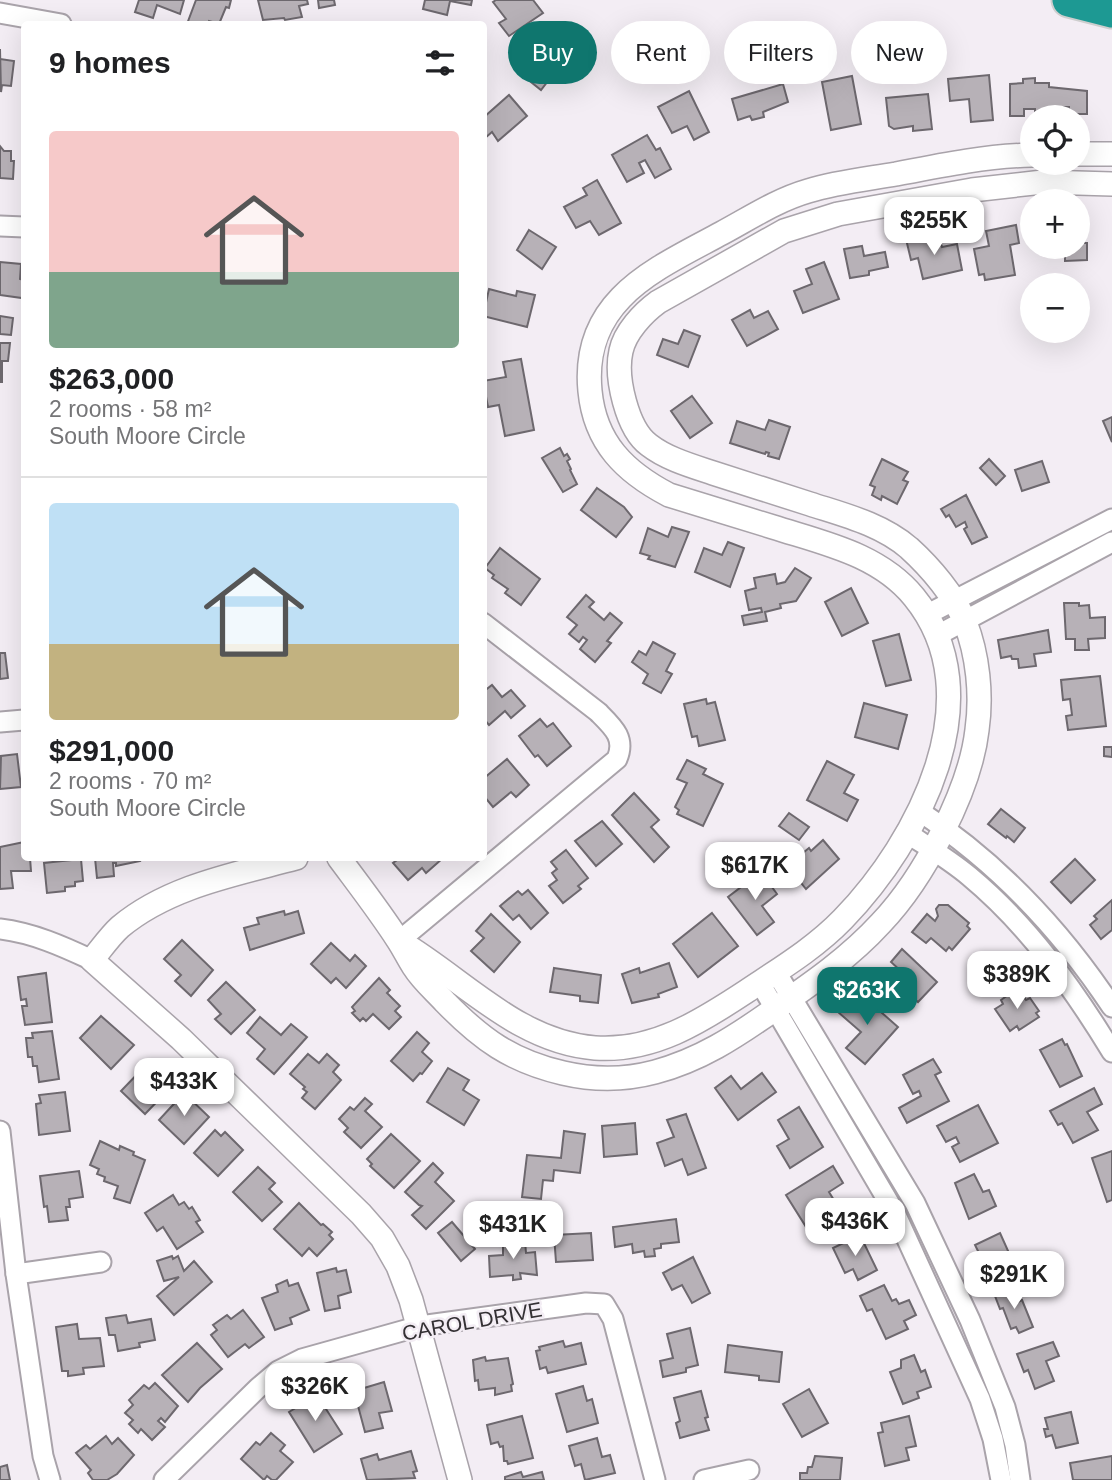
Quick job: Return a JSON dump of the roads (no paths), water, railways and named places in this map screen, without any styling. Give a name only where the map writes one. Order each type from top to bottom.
[{"type":"highway","points":[[1069,0],[1112,11]]},
{"type":"street","points":[[0,13],[44,21]]},
{"type":"street","points":[[1090,154],[1112,154]]},
{"type":"street","points":[[399,941],[430,959],[517,1024],[538,1033],[592,1048],[633,1045],[670,1036],[706,1018],[801,956],[841,921],[878,879],[925,802],[944,740],[948,706],[947,675],[936,636],[926,615],[912,595],[882,568],[848,550],[669,495],[643,481],[619,461],[595,415],[589,376],[593,348],[602,321],[645,275],[784,199],[807,191],[960,160],[1020,156]]},
{"type":"street","points":[[341,861],[399,941],[416,971],[470,1027],[506,1053],[542,1068],[574,1075],[607,1079],[644,1075],[683,1065],[712,1052],[844,960],[903,898],[945,828],[972,757],[978,730],[980,693],[959,610],[942,584],[909,549],[886,532],[688,465],[648,444],[636,429],[626,406],[620,382],[621,351],[628,335],[646,311],[672,293],[784,231],[838,214],[972,190],[1031,183],[1112,184]]},
{"type":"street","points":[[0,226],[21,228]]},
{"type":"street","points":[[628,291],[646,311]]},
{"type":"street","points":[[936,636],[959,610],[1112,519]]},
{"type":"street","points":[[926,615],[959,610],[1112,542]]},
{"type":"street","points":[[399,941],[617,759],[621,749],[621,739],[612,725],[598,712],[487,625]]},
{"type":"street","points":[[0,722],[21,720]]},
{"type":"street","points":[[919,811],[945,828],[1007,880],[1063,939],[1112,1007]]},
{"type":"street","points":[[907,833],[969,876],[1021,927],[1057,969],[1112,1052]]},
{"type":"street","points":[[92,960],[118,928],[149,905],[213,880],[285,861]]},
{"type":"street","points":[[0,929],[56,943],[92,960],[181,1039],[361,1214],[382,1238],[398,1266],[420,1326],[460,1480]]},
{"type":"street","points":[[768,977],[920,1215],[970,1320],[1005,1407],[1015,1445],[1020,1480]]},
{"type":"street","points":[[784,1003],[895,1213],[980,1399],[993,1439],[1001,1480]]},
{"type":"street","points":[[0,1131],[16,1274],[43,1456],[50,1480]]},
{"type":"street","points":[[16,1274],[101,1262]]},
{"type":"street","name":"CAROL DRIVE","points":[[164,1480],[258,1388],[278,1371],[302,1359],[420,1326],[564,1305],[604,1304],[613,1319],[654,1480]]},
{"type":"street","points":[[704,1480],[749,1470]]}]
